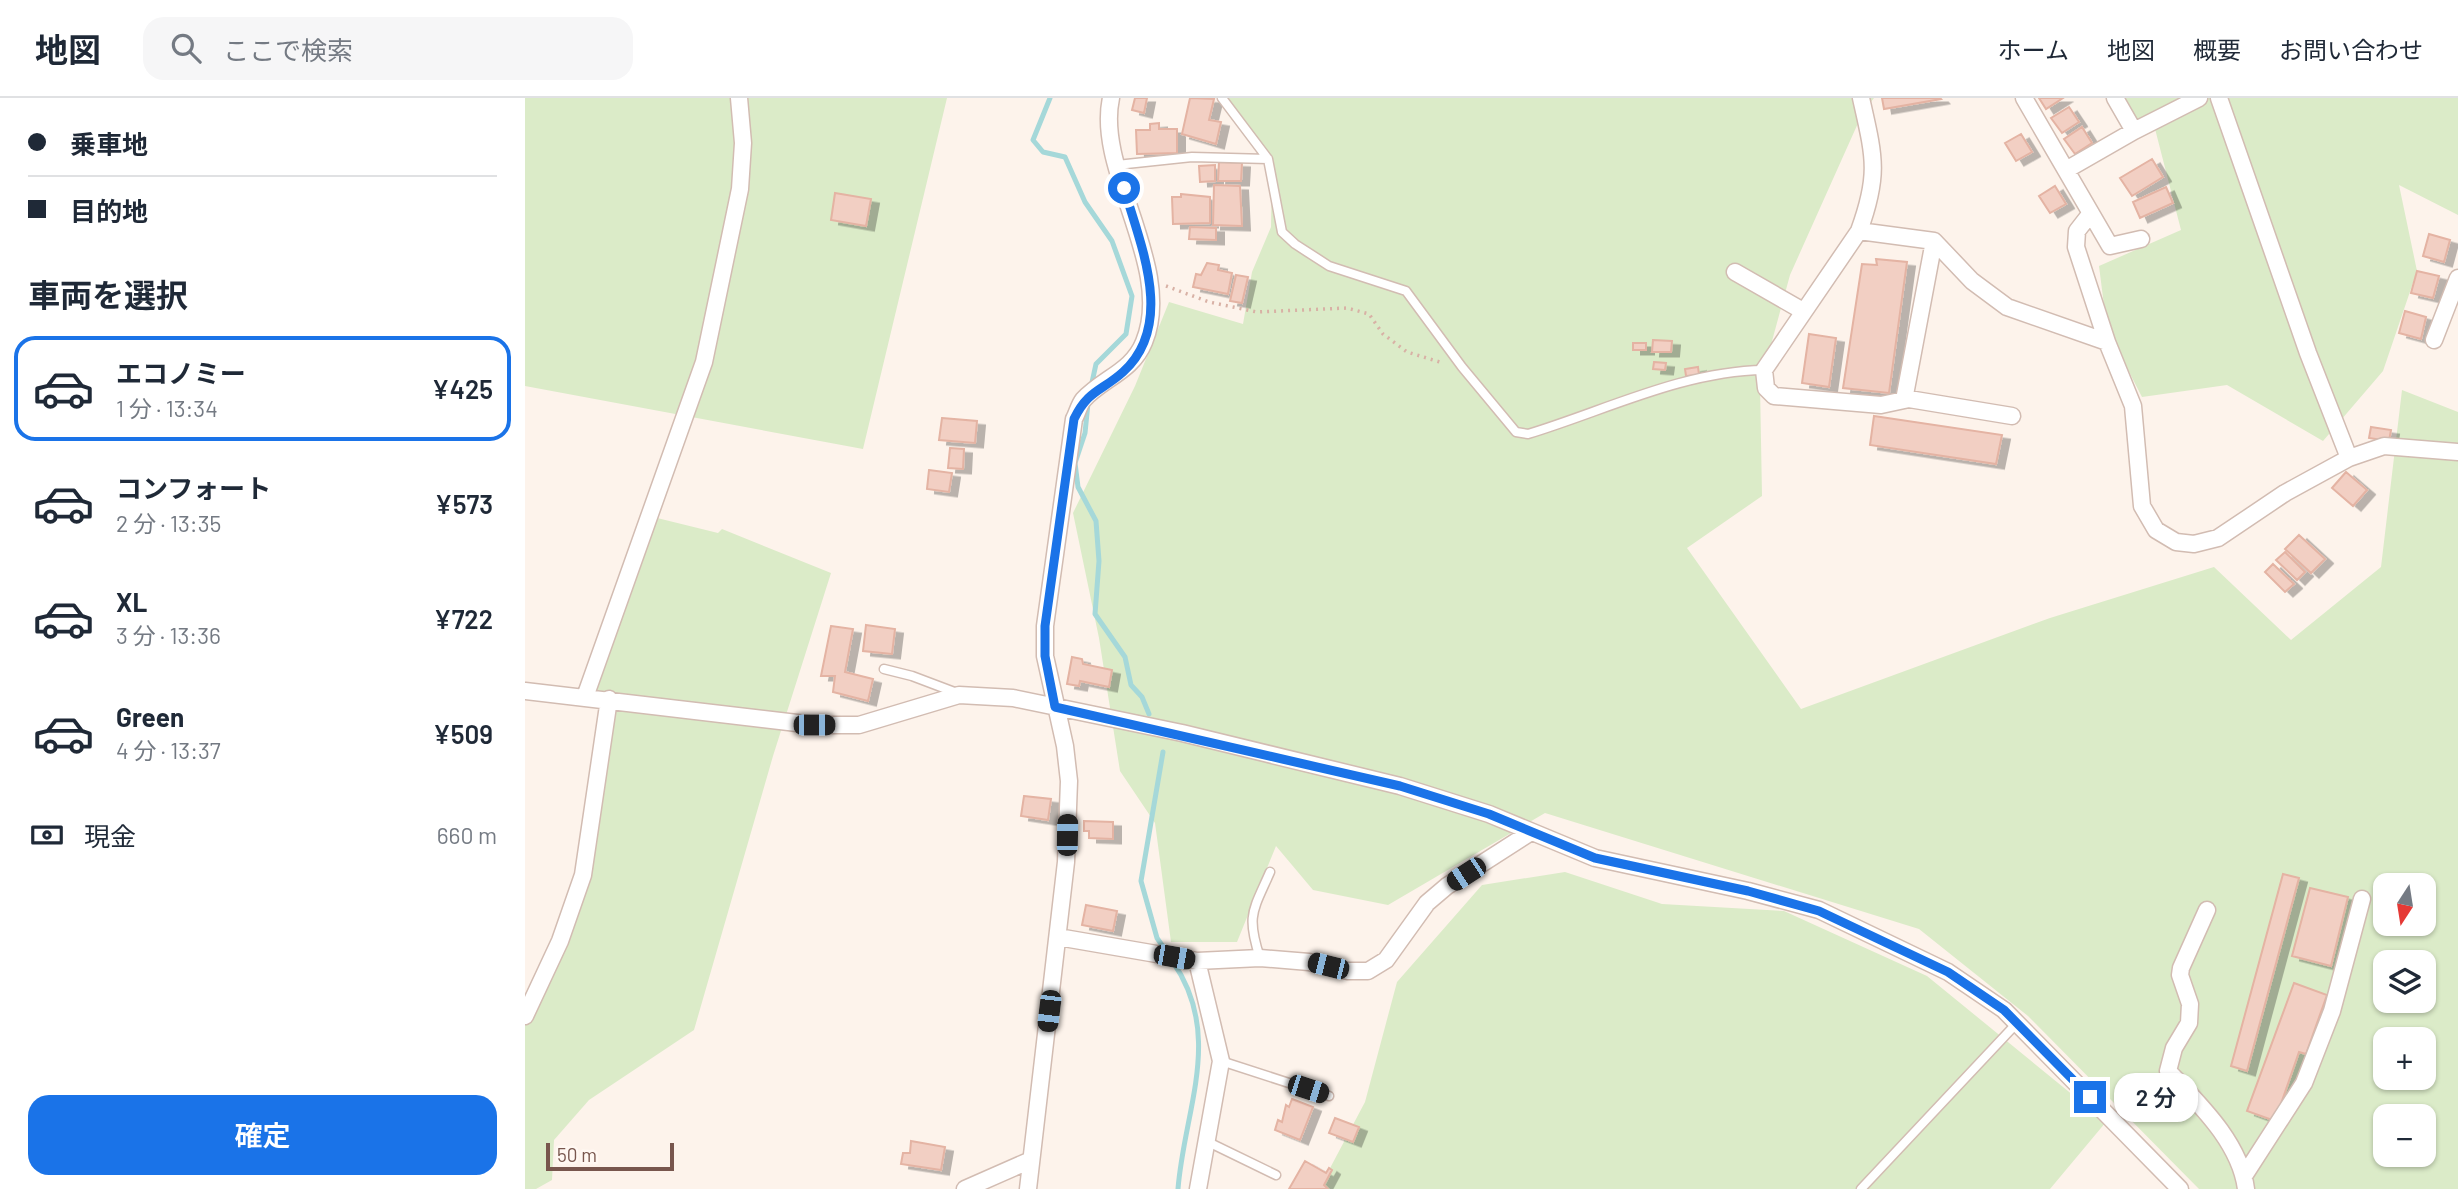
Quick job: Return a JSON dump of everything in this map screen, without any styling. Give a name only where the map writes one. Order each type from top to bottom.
[{"type":"street","points":[[585,696],[705,362],[740,189],[743,142],[739,98]]},
{"type":"street","points":[[1028,1189],[1066,862],[1069,781],[1065,746],[1045,656],[1045,626],[1074,419],[1083,401],[1125,371],[1144,342],[1151,300],[1150,280],[1117,165],[1108,113],[1111,98]]},
{"type":"street","points":[[1861,98],[1874,155],[1873,193],[1859,231],[1764,370],[1766,388],[1774,396],[1881,405],[1904,400],[2012,416]]},
{"type":"street","points":[[2024,98],[2110,246],[2141,239]]},
{"type":"street","points":[[2115,98],[2134,131]]},
{"type":"street","points":[[2066,170],[2199,98]]},
{"type":"street","points":[[2219,98],[2308,353],[2349,458]]},
{"type":"street","points":[[2091,213],[2077,230],[2076,247],[2107,342],[2133,406],[2142,506],[2156,530],[2176,542],[2194,544],[2218,538],[2285,494],[2349,458],[2385,446],[2458,452]]},
{"type":"street","points":[[1859,231],[1934,241],[1972,281],[2007,307],[2107,342]]},
{"type":"street","points":[[1904,400],[1934,241]]},
{"type":"street","points":[[1735,272],[1803,311]]},
{"type":"street","points":[[2434,340],[2458,278]]},
{"type":"street","points":[[525,691],[814,725],[859,725],[960,695],[1013,698],[1400,786],[1489,814],[1595,858],[1748,891],[1819,911],[1948,972],[2018,1023],[2180,1189]]},
{"type":"street","points":[[525,1016],[560,941],[583,875],[609,699]]},
{"type":"street","points":[[1058,937],[1197,961],[1260,958],[1309,961],[1347,971],[1368,971],[1386,960],[1427,903],[1447,886],[1531,832]]},
{"type":"street","points":[[2245,1183],[2304,1083],[2332,1011],[2362,899]]},
{"type":"street","points":[[2207,910],[2181,968],[2180,975],[2190,1004],[2189,1023],[2174,1048],[2168,1071],[2215,1121],[2245,1183]]},
{"type":"street","points":[[1197,961],[1221,1060],[1198,1189]]},
{"type":"street","points":[[964,1189],[1031,1160]]},
{"type":"lane","points":[[1222,98],[1268,159],[1282,232],[1295,244],[1329,266],[1406,291],[1509,426],[1528,434],[1672,386],[1743,370],[1764,370]]},
{"type":"lane","points":[[1117,165],[1192,157],[1268,159]]},
{"type":"lane","points":[[884,669],[912,676],[960,695]]},
{"type":"lane","points":[[1260,958],[1250,918],[1270,872]]},
{"type":"lane","points":[[1861,1189],[2018,1023]]},
{"type":"lane","points":[[1221,1060],[1329,1096]]},
{"type":"lane","points":[[1205,1140],[1276,1175]]},
{"type":"path","points":[[1150,280],[1209,302],[1257,312],[1347,308],[1369,314],[1383,334],[1407,352],[1462,367]]},
{"type":"green space","points":[[525,98],[947,98],[863,449],[525,386]]},
{"type":"green space","points":[[1228,98],[1874,98],[1863,112],[1790,275],[1760,385],[1762,496],[1687,548],[1801,709],[2050,618],[2214,567],[2291,640],[2381,567],[2402,390],[2458,412],[2458,1189],[2199,1189],[2028,1016],[1919,929],[1545,813],[1388,905],[1313,890],[1276,846],[1237,942],[1171,942],[1155,823],[1120,771],[1099,638],[1073,513],[1135,386],[1169,302],[1243,324],[1252,272],[1271,227],[1272,159],[1230,106]]},
{"type":"green space","points":[[2124,98],[2458,98],[2458,215],[2399,185],[2417,271],[2383,371],[2323,441],[2227,385],[2142,397],[2107,329],[2099,266],[2181,230],[2153,121],[2138,122]]},
{"type":"green space","points":[[649,516],[718,533],[722,529],[831,573],[773,756],[694,1030],[589,1100],[554,1140],[552,1180],[536,1189],[525,1189],[525,1012],[547,978],[579,862],[609,699],[589,697]]},
{"type":"green space","points":[[1565,872],[1662,904],[1784,911],[1927,976],[2106,1122],[2050,1189],[1319,1189],[1365,1102],[1397,982],[1482,885]]},
{"type":"building","points":[[1135,98],[1147,98],[1144,113],[1132,110]]},
{"type":"building","points":[[1190,98],[1214,99],[1209,120],[1221,122],[1216,144],[1182,134]]},
{"type":"building","points":[[1882,98],[1940,98],[1941,99],[1884,109]]},
{"type":"building","points":[[2039,98],[2063,98],[2046,109]]},
{"type":"building","points":[[2069,107],[2079,122],[2062,133],[2051,118]]},
{"type":"building","points":[[1159,123],[1159,129],[1177,129],[1177,153],[1137,154],[1136,130],[1150,130],[1150,124]]},
{"type":"building","points":[[2082,127],[2092,143],[2075,154],[2064,139]]},
{"type":"building","points":[[2021,134],[2032,152],[2016,161],[2005,143]]},
{"type":"building","points":[[2152,159],[2163,177],[2132,196],[2120,178]]},
{"type":"building","points":[[1219,162],[1242,163],[1241,181],[1218,181]]},
{"type":"building","points":[[1215,165],[1215,181],[1200,182],[1199,166]]},
{"type":"building","points":[[1214,185],[1240,186],[1242,226],[1213,225]]},
{"type":"building","points":[[2055,186],[2066,204],[2050,213],[2039,196]]},
{"type":"building","points":[[2166,187],[2173,203],[2140,218],[2133,202]]},
{"type":"building","points":[[835,193],[871,199],[866,226],[831,220]]},
{"type":"building","points":[[1181,194],[1210,197],[1210,223],[1173,224],[1172,197],[1181,197]]},
{"type":"building","points":[[1190,227],[1216,228],[1216,240],[1189,239]]},
{"type":"building","points":[[2429,234],[2450,240],[2444,262],[2423,256]]},
{"type":"building","points":[[1876,259],[1907,262],[1889,393],[1843,388],[1862,264],[1877,265]]},
{"type":"building","points":[[1207,263],[1219,265],[1218,270],[1232,273],[1228,294],[1193,287],[1196,274],[1201,275]]},
{"type":"building","points":[[2417,271],[2439,276],[2433,298],[2411,293]]},
{"type":"building","points":[[1236,275],[1248,277],[1242,303],[1230,301]]},
{"type":"building","points":[[2405,311],[2426,317],[2421,339],[2399,333]]},
{"type":"building","points":[[1809,334],[1836,338],[1829,387],[1802,383]]},
{"type":"building","points":[[1653,340],[1672,341],[1671,352],[1652,352]]},
{"type":"building","points":[[1633,343],[1646,343],[1646,350],[1633,350]]},
{"type":"building","points":[[1654,362],[1666,363],[1665,370],[1653,369]]},
{"type":"building","points":[[1698,367],[1699,375],[1686,376],[1685,369]]},
{"type":"building","points":[[1874,416],[2002,435],[1996,464],[1870,445]]},
{"type":"building","points":[[942,418],[977,421],[975,443],[939,440]]},
{"type":"building","points":[[2371,427],[2391,430],[2389,441],[2369,438]]},
{"type":"building","points":[[950,448],[964,449],[963,469],[948,468]]},
{"type":"building","points":[[929,470],[952,473],[949,492],[927,489]]},
{"type":"building","points":[[2346,472],[2367,490],[2353,506],[2332,488]]},
{"type":"building","points":[[2299,535],[2325,559],[2311,573],[2285,549]]},
{"type":"building","points":[[2285,552],[2305,572],[2297,580],[2276,560]]},
{"type":"building","points":[[2273,564],[2294,584],[2285,592],[2265,572]]},
{"type":"building","points":[[866,625],[895,629],[892,654],[863,651]]},
{"type":"building","points":[[831,626],[853,629],[845,672],[873,679],[868,701],[833,692],[835,676],[821,676]]},
{"type":"building","points":[[1072,657],[1082,659],[1083,664],[1112,670],[1109,687],[1080,681],[1079,686],[1067,684]]},
{"type":"building","points":[[1024,796],[1051,799],[1048,820],[1021,816]]},
{"type":"building","points":[[1084,821],[1113,822],[1113,839],[1089,838],[1089,831],[1084,831]]},
{"type":"building","points":[[2283,874],[2299,878],[2247,1071],[2231,1066]]},
{"type":"building","points":[[2310,888],[2348,897],[2331,966],[2292,956]]},
{"type":"building","points":[[1086,905],[1117,911],[1113,931],[1082,925]]},
{"type":"building","points":[[2294,983],[2327,995],[2306,1054],[2299,1052],[2275,1121],[2247,1111]]},
{"type":"building","points":[[1292,1099],[1313,1107],[1300,1140],[1275,1130],[1278,1120],[1282,1122],[1286,1105],[1289,1107]]},
{"type":"building","points":[[1335,1118],[1359,1127],[1353,1142],[1329,1133]]},
{"type":"building","points":[[911,1141],[945,1147],[941,1170],[901,1164],[903,1153],[910,1153]]},
{"type":"building","points":[[1305,1161],[1326,1173],[1329,1168],[1332,1170],[1324,1185],[1328,1189],[1289,1189]]},
{"type":"waterway","points":[[1050,98],[1033,140],[1043,152],[1065,157],[1085,202],[1112,241],[1132,296],[1126,334],[1096,364],[1091,387]]},
{"type":"waterway","points":[[1088,403],[1085,433],[1075,463],[1078,487],[1096,521],[1099,561],[1095,614],[1125,657],[1131,685],[1142,697],[1149,714]]},
{"type":"waterway","points":[[1163,752],[1141,881],[1157,938],[1166,951]]},
{"type":"waterway","points":[[1173,962],[1188,990],[1196,1018],[1199,1046],[1193,1102],[1178,1189]]},
{"type":"route","points":[[1124,188],[1150,280],[1151,300],[1144,342],[1125,371],[1083,401],[1074,419],[1045,626],[1045,656],[1055,707],[1182,733],[1400,786],[1489,814],[1595,858],[1748,891],[1819,911],[1948,972],[2004,1010],[2090,1097]]}]
